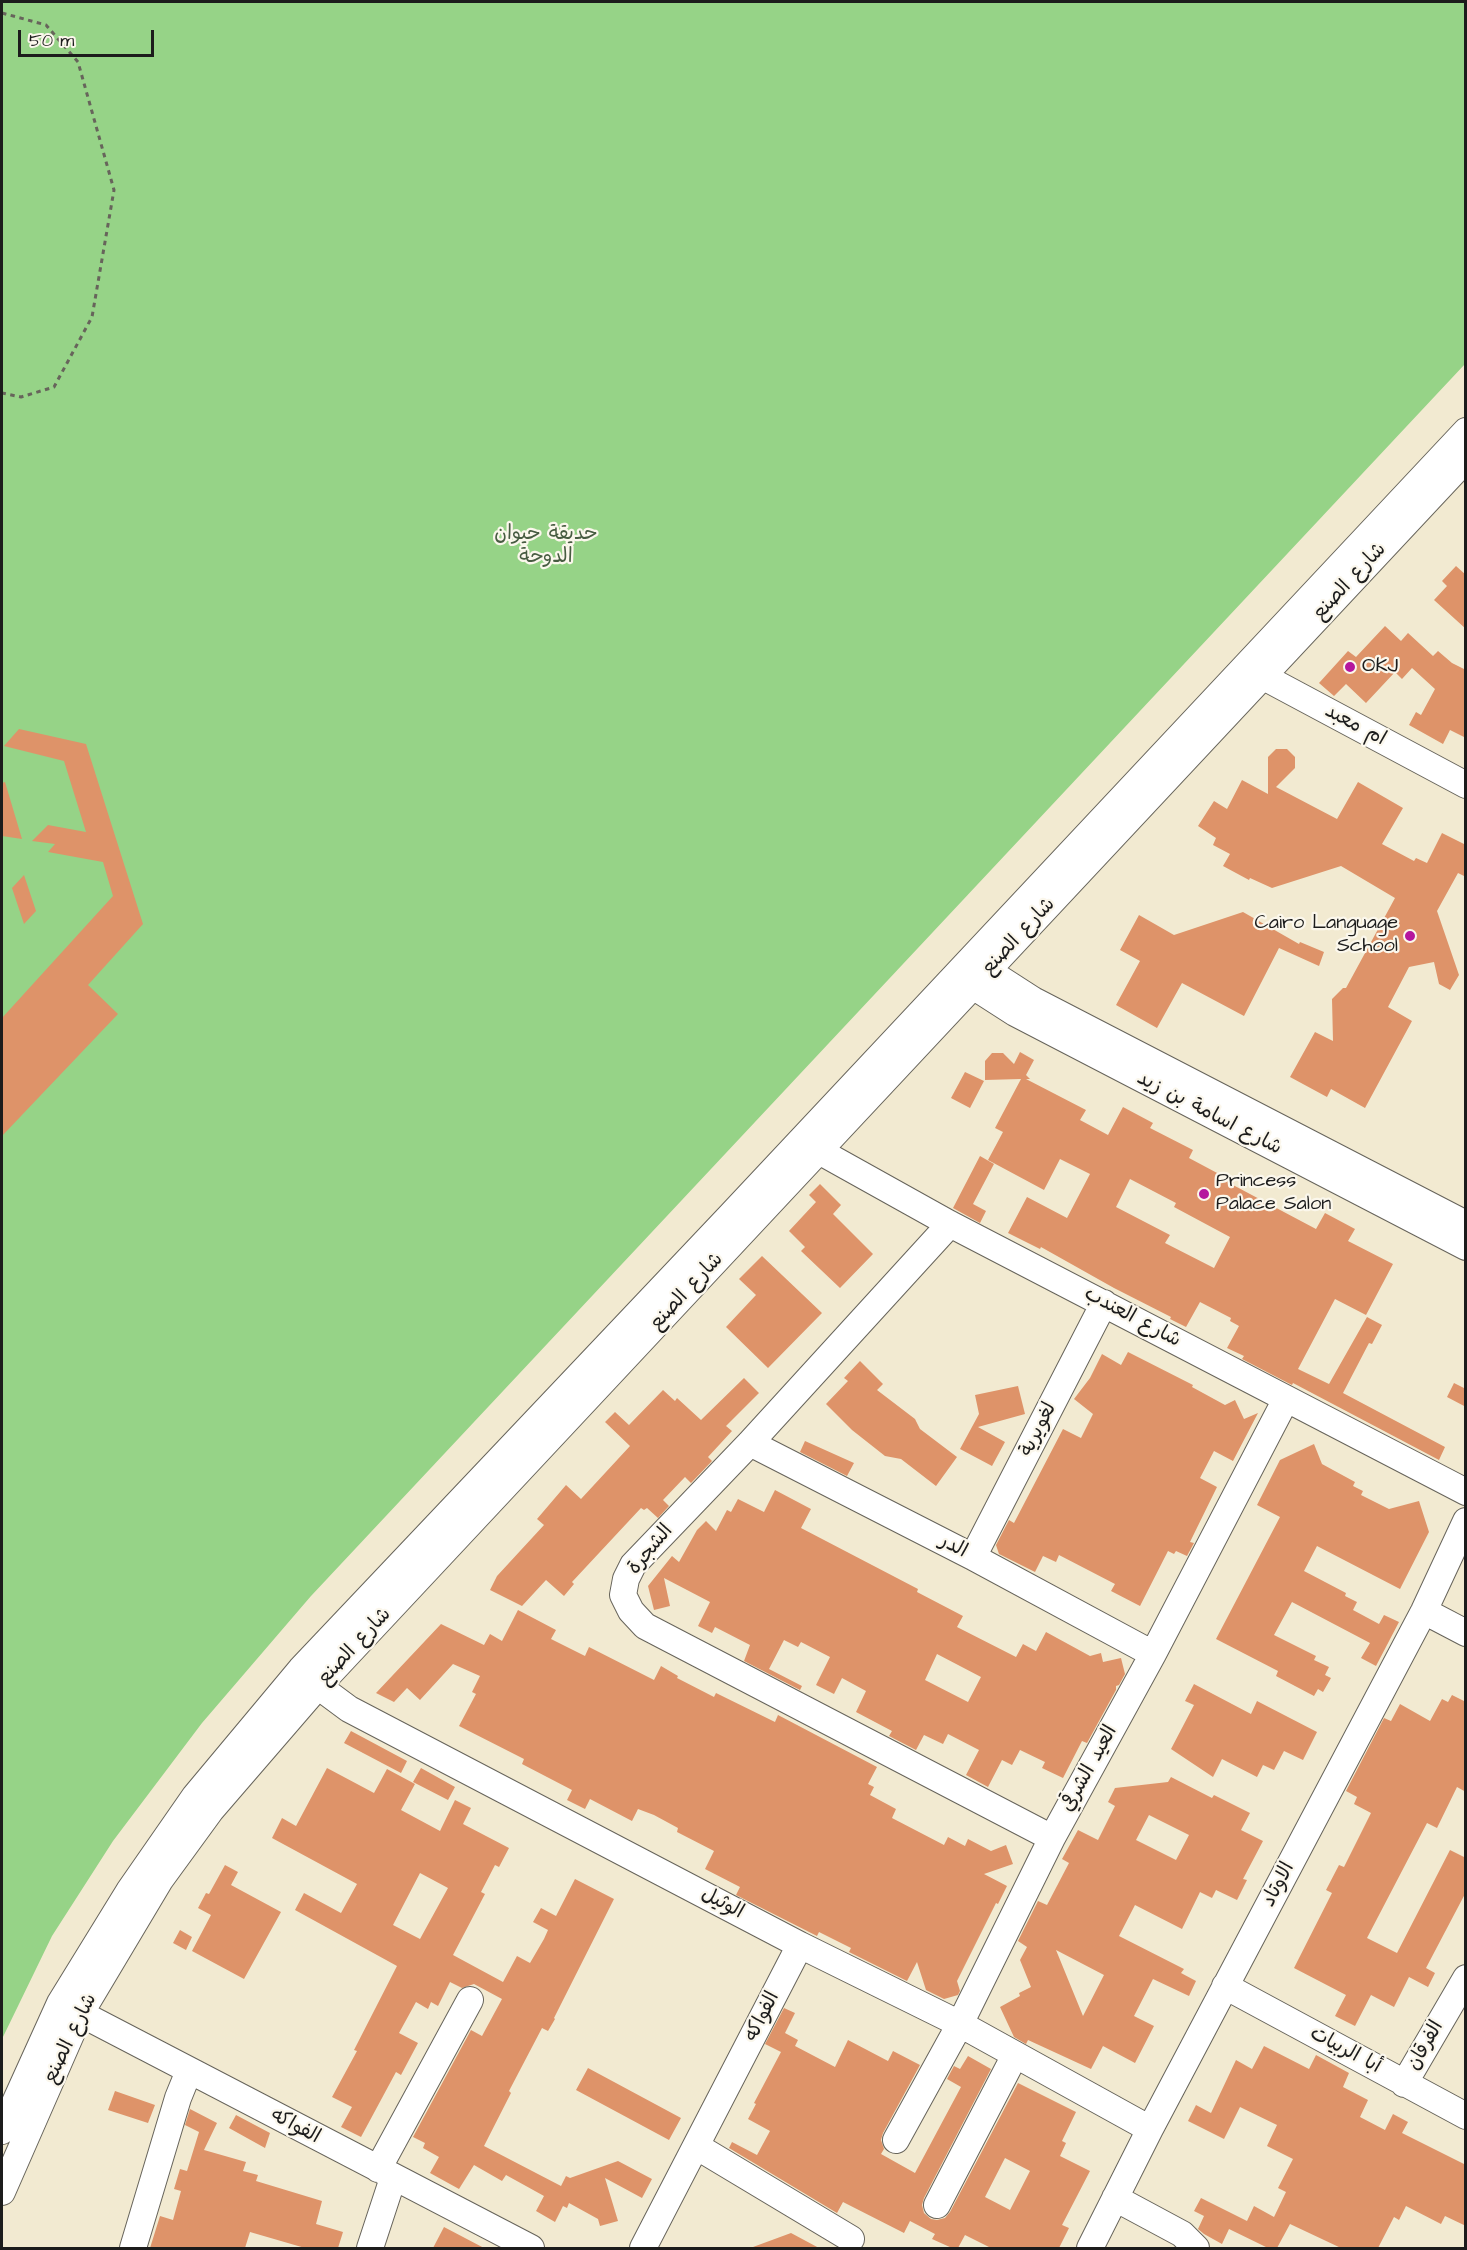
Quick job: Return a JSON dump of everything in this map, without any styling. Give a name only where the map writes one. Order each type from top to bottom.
[{"type":"street","name":"شارع الصنع","points":[[2,2132],[70,2008],[129,1891],[195,1796],[310,1678],[1255,669],[1466,431]]},
{"type":"street","name":"شارع الصنع","points":[[1255,669],[1466,459]]},
{"type":"street","name":"ام معبد","points":[[1255,669],[1466,785]]},
{"type":"street","name":"شارع اسامة بن زيد","points":[[973,971],[1466,1224]]},
{"type":"street","name":"شارع اسامة بن زيد","points":[[973,971],[1015,1013],[1466,1247]]},
{"type":"street","name":"شارع العندب","points":[[813,1142],[950,1224],[1466,1492]]},
{"type":"street","name":"الشجرة","points":[[950,1224],[750,1443],[633,1565],[626,1579],[623,1595],[631,1611],[645,1626],[1052,1838]]},
{"type":"street","name":"لغويرية","points":[[973,1557],[1104,1303]]},
{"type":"street","name":"العيد الشرقي","points":[[896,2140],[960,2025],[1052,1838],[1153,1654],[1286,1399]]},
{"type":"street","name":"الدر","points":[[750,1443],[973,1557],[1153,1654]]},
{"type":"street","name":"الاوتاد","points":[[1090,2248],[1150,2128],[1424,1611],[1466,1521]]},
{"type":"street","points":[[1424,1611],[1466,1633]]},
{"type":"street","name":"الوثيل","points":[[310,1678],[349,1709],[800,1945],[960,2025],[1150,2128]]},
{"type":"street","name":"الفواكه","points":[[643,2248],[800,1945]]},
{"type":"street","name":"الفرقان","points":[[1404,2084],[1466,1978]]},
{"type":"street","name":"أبا الربيات","points":[[1225,1986],[1466,2116]]},
{"type":"street","points":[[370,2248],[385,2174],[470,2000]]},
{"type":"street","name":"شارع الصنع","points":[[2,2192],[70,2008]]},
{"type":"street","name":"الفواكه","points":[[70,2008],[531,2248]]},
{"type":"street","points":[[937,2205],[1015,2055]]},
{"type":"street","points":[[133,2248],[178,2098],[189,2071]]},
{"type":"street","points":[[696,2146],[851,2239]]},
{"type":"street","points":[[1115,2198],[1182,2234],[1196,2248]]},
{"type":"path","points":[[2,13],[46,24],[78,62],[114,190],[92,317],[54,387],[21,397],[2,393]]},
{"type":"green space","name":"حديقة حيوان الدوحة","points":[[2,2],[1465,2],[1465,364],[311,1596],[202,1723],[113,1841],[52,1936],[2,2039]]},
{"type":"building","points":[[1456,566],[1466,575],[1466,629],[1434,600],[1447,586],[1442,581]]},
{"type":"building","points":[[1385,626],[1401,641],[1408,633],[1433,656],[1438,651],[1452,663],[1466,670],[1466,738],[1450,730],[1443,744],[1409,725],[1416,712],[1421,715],[1435,689],[1412,668],[1402,679],[1395,672],[1366,703],[1346,684],[1334,696],[1319,683],[1348,651],[1356,657]]},
{"type":"building","points":[[19,729],[86,744],[143,924],[88,985],[118,1014],[2,1136],[2,1018],[113,896],[103,862],[48,852],[55,844],[32,841],[48,825],[86,832],[64,761],[4,746]]},
{"type":"building","points":[[1276,749],[1287,749],[1295,757],[1295,768],[1276,787],[1337,819],[1358,782],[1403,808],[1382,844],[1414,861],[1416,858],[1427,863],[1442,833],[1466,845],[1466,877],[1458,873],[1437,911],[1459,975],[1450,990],[1439,984],[1434,962],[1409,967],[1388,1007],[1412,1021],[1365,1108],[1331,1089],[1327,1097],[1290,1077],[1315,1032],[1333,1041],[1332,999],[1343,988],[1346,988],[1395,898],[1341,866],[1272,888],[1250,878],[1249,880],[1223,866],[1230,854],[1213,845],[1216,838],[1198,826],[1214,801],[1227,809],[1242,780],[1268,794],[1268,757]]},
{"type":"building","points":[[5,782],[22,839],[2,836],[2,783]]},
{"type":"building","points":[[24,875],[36,911],[24,924],[12,888]]},
{"type":"building","points":[[1243,912],[1299,944],[1300,942],[1324,952],[1319,966],[1279,948],[1244,1016],[1182,983],[1157,1028],[1116,1005],[1140,961],[1120,950],[1139,915],[1174,935]]},
{"type":"building","points":[[1020,1052],[1034,1060],[1026,1075],[1030,1079],[1026,1079],[1086,1110],[1080,1120],[1108,1135],[1123,1107],[1153,1123],[1150,1128],[1193,1150],[1189,1158],[1234,1182],[1233,1185],[1316,1229],[1325,1213],[1355,1229],[1348,1241],[1393,1264],[1366,1315],[1335,1299],[1298,1369],[1329,1384],[1367,1317],[1382,1325],[1372,1344],[1369,1343],[1343,1393],[1445,1447],[1439,1460],[1293,1383],[1292,1385],[1242,1359],[1244,1356],[1227,1348],[1239,1326],[1230,1321],[1231,1318],[1200,1302],[1186,1327],[1041,1247],[1040,1249],[1008,1233],[1027,1197],[1067,1218],[1090,1174],[1060,1159],[1044,1190],[988,1160],[1003,1132],[995,1128],[1021,1079],[985,1080],[985,1061],[992,1053],[1003,1053],[1014,1064]],"holes":[[[1130,1179],[1176,1203],[1174,1207],[1230,1237],[1214,1268],[1165,1243],[1170,1235],[1116,1207]]]},
{"type":"building","points":[[965,1072],[984,1081],[970,1108],[951,1098]]},
{"type":"building","points":[[980,1156],[994,1164],[973,1204],[986,1211],[980,1223],[953,1208]]},
{"type":"building","points":[[820,1184],[841,1205],[833,1214],[873,1254],[840,1288],[801,1251],[805,1247],[789,1231],[816,1202],[809,1195]]},
{"type":"building","points":[[762,1256],[822,1313],[768,1368],[726,1327],[756,1295],[739,1279]]},
{"type":"building","points":[[1128,1352],[1193,1385],[1192,1387],[1225,1405],[1235,1400],[1244,1419],[1258,1413],[1233,1461],[1214,1451],[1200,1478],[1217,1487],[1190,1542],[1194,1543],[1187,1556],[1176,1551],[1174,1554],[1168,1551],[1140,1606],[1111,1591],[1115,1584],[1059,1555],[1056,1562],[1043,1556],[1035,1572],[999,1554],[996,1545],[1009,1520],[1014,1523],[1063,1429],[1081,1438],[1093,1414],[1074,1399],[1090,1378],[1102,1354],[1121,1365]]},
{"type":"building","points":[[860,1361],[883,1384],[877,1390],[915,1419],[920,1429],[957,1457],[936,1486],[901,1459],[885,1456],[852,1430],[826,1404],[848,1381],[844,1378]]},
{"type":"building","points":[[744,1378],[759,1393],[726,1426],[732,1431],[708,1457],[712,1461],[691,1483],[685,1477],[663,1500],[669,1506],[658,1518],[647,1508],[644,1510],[641,1508],[572,1582],[574,1584],[564,1596],[546,1580],[522,1606],[490,1590],[497,1576],[544,1525],[537,1519],[566,1485],[581,1499],[630,1446],[605,1422],[615,1412],[629,1425],[663,1390],[675,1401],[677,1398],[701,1420]]},
{"type":"building","points":[[1454,1383],[1466,1389],[1466,1407],[1447,1397]]},
{"type":"building","points":[[1018,1386],[1025,1414],[978,1427],[1005,1442],[992,1466],[960,1449],[979,1414],[975,1395]]},
{"type":"building","points":[[805,1441],[854,1463],[847,1476],[800,1452]]},
{"type":"building","points":[[1314,1444],[1322,1464],[1355,1482],[1353,1486],[1363,1491],[1361,1495],[1389,1509],[1419,1501],[1429,1532],[1400,1589],[1317,1546],[1304,1571],[1346,1593],[1345,1596],[1357,1602],[1353,1610],[1379,1624],[1384,1615],[1399,1622],[1376,1666],[1361,1658],[1370,1643],[1292,1602],[1274,1635],[1316,1656],[1314,1660],[1329,1667],[1325,1675],[1331,1678],[1323,1692],[1318,1689],[1314,1696],[1276,1676],[1278,1671],[1216,1639],[1280,1517],[1257,1505],[1280,1460]]},
{"type":"building","points":[[775,1490],[811,1509],[801,1528],[918,1589],[917,1592],[963,1616],[957,1627],[1016,1657],[1023,1644],[1036,1651],[1046,1632],[1090,1656],[1101,1653],[1103,1662],[1121,1658],[1125,1674],[1116,1686],[1116,1690],[1087,1743],[1082,1741],[1063,1778],[1042,1768],[1045,1762],[1020,1750],[1012,1765],[1002,1760],[988,1787],[966,1775],[979,1750],[948,1734],[943,1744],[924,1735],[916,1750],[889,1736],[892,1731],[856,1712],[866,1691],[842,1678],[834,1694],[816,1685],[830,1657],[801,1642],[798,1647],[784,1640],[769,1669],[802,1686],[800,1690],[744,1661],[750,1645],[715,1627],[712,1633],[698,1626],[710,1602],[664,1578],[670,1606],[654,1610],[648,1586],[672,1556],[679,1562],[697,1530],[706,1521],[716,1531],[727,1510],[731,1512],[738,1499],[764,1512]],"holes":[[[937,1654],[981,1677],[968,1702],[925,1680]]]},
{"type":"building","points":[[518,1610],[556,1630],[551,1639],[585,1656],[589,1647],[654,1680],[661,1666],[678,1676],[677,1678],[714,1697],[716,1693],[775,1722],[778,1715],[877,1767],[868,1784],[874,1787],[870,1795],[896,1809],[892,1818],[944,1845],[948,1837],[965,1846],[968,1839],[991,1851],[1006,1845],[1013,1864],[984,1874],[1007,1886],[998,1904],[996,1903],[957,1981],[960,1991],[958,1995],[944,1999],[926,1990],[917,1962],[907,1981],[849,1952],[851,1948],[819,1932],[817,1936],[736,1895],[740,1887],[705,1869],[714,1851],[677,1832],[678,1828],[654,1815],[638,1809],[632,1821],[590,1799],[585,1809],[567,1800],[572,1790],[522,1764],[524,1759],[459,1726],[476,1694],[472,1692],[480,1676],[453,1664],[420,1700],[407,1688],[394,1702],[376,1693],[441,1624],[484,1645],[490,1634],[502,1641]]},
{"type":"building","points":[[1194,1684],[1251,1714],[1257,1701],[1317,1732],[1303,1760],[1284,1751],[1274,1770],[1263,1765],[1257,1777],[1222,1759],[1213,1777],[1171,1749],[1194,1705],[1185,1701]]},
{"type":"building","points":[[1452,1695],[1466,1702],[1466,1792],[1457,1787],[1437,1828],[1427,1823],[1367,1938],[1397,1953],[1450,1850],[1466,1858],[1466,1892],[1426,1968],[1435,1973],[1428,1987],[1409,1977],[1394,2007],[1371,1995],[1355,2026],[1335,2016],[1346,1995],[1294,1968],[1332,1893],[1326,1890],[1339,1865],[1344,1867],[1371,1813],[1354,1804],[1357,1797],[1346,1791],[1384,1718],[1391,1721],[1400,1704],[1430,1721],[1442,1699],[1448,1702]]},
{"type":"building","points":[[351,1731],[407,1761],[401,1773],[344,1743]]},
{"type":"building","points":[[327,1768],[374,1793],[387,1769],[415,1784],[401,1810],[440,1831],[455,1800],[471,1808],[463,1824],[509,1848],[499,1867],[495,1865],[481,1892],[485,1894],[453,1955],[503,1982],[517,1956],[530,1963],[544,1939],[548,1930],[533,1922],[541,1908],[556,1916],[575,1879],[614,1899],[555,2019],[548,2031],[542,2028],[509,2091],[511,2093],[484,2146],[561,2186],[566,2176],[570,2178],[618,2161],[652,2179],[642,2198],[605,2178],[618,2221],[600,2226],[598,2219],[569,2203],[567,2208],[563,2206],[555,2222],[536,2211],[544,2196],[506,2175],[502,2181],[474,2165],[459,2189],[430,2173],[439,2157],[423,2148],[425,2143],[413,2137],[471,2030],[482,2036],[502,1999],[474,1984],[462,1988],[450,1982],[438,2006],[431,2002],[428,2009],[416,2002],[399,2033],[418,2043],[401,2075],[396,2072],[361,2137],[341,2127],[352,2107],[332,2097],[357,2051],[354,2050],[397,1966],[295,1910],[304,1893],[341,1913],[357,1884],[272,1838],[282,1818],[296,1826]],"holes":[[[420,1873],[448,1888],[420,1939],[393,1925]]]},
{"type":"building","points":[[421,1768],[455,1787],[448,1800],[413,1782]]},
{"type":"building","points":[[1171,1777],[1212,1798],[1214,1795],[1250,1813],[1241,1830],[1263,1841],[1243,1879],[1247,1880],[1237,1900],[1216,1890],[1212,1898],[1200,1892],[1182,1929],[1135,1905],[1119,1936],[1184,1969],[1181,1973],[1196,1981],[1189,1996],[1153,1979],[1134,2016],[1154,2026],[1135,2063],[1103,2046],[1091,2069],[1028,2040],[1026,2044],[1014,2037],[1000,2007],[1031,1987],[1020,1960],[1027,1947],[1018,1941],[1038,1901],[1047,1905],[1069,1863],[1062,1859],[1078,1830],[1098,1840],[1115,1806],[1108,1802],[1115,1788],[1168,1782]],"holes":[[[1149,1815],[1189,1835],[1176,1860],[1136,1840]],[[1056,1950],[1104,1975],[1083,2016]]]},
{"type":"building","points":[[225,1865],[238,1872],[231,1885],[281,1912],[244,1979],[192,1951],[211,1915],[198,1908],[206,1893],[209,1894]]},
{"type":"building","points":[[180,1930],[192,1937],[186,1950],[173,1943]]},
{"type":"building","points":[[784,2008],[795,2013],[785,2033],[798,2040],[795,2046],[835,2067],[848,2040],[888,2061],[893,2051],[920,2065],[881,2140],[884,2149],[881,2154],[915,2173],[961,2087],[947,2079],[954,2066],[960,2069],[968,2056],[991,2069],[924,2198],[922,2205],[924,2213],[931,2219],[945,2218],[950,2212],[1018,2083],[1076,2112],[1062,2141],[1066,2143],[1060,2156],[1090,2171],[1062,2225],[1069,2228],[1059,2248],[991,2248],[965,2235],[958,2248],[952,2248],[932,2239],[935,2234],[910,2221],[904,2233],[843,2202],[837,2213],[729,2148],[732,2142],[757,2155],[770,2131],[748,2119],[781,2052],[765,2044]],"holes":[[[1005,2158],[1030,2171],[1010,2210],[985,2197]]]},
{"type":"building","points":[[1264,2046],[1309,2069],[1316,2055],[1349,2073],[1343,2087],[1368,2100],[1360,2117],[1385,2130],[1393,2114],[1408,2122],[1402,2133],[1466,2165],[1466,2226],[1445,2216],[1441,2224],[1406,2206],[1399,2220],[1394,2217],[1378,2248],[1341,2248],[1290,2224],[1277,2248],[1268,2248],[1229,2229],[1222,2244],[1198,2229],[1204,2216],[1194,2211],[1201,2198],[1247,2221],[1254,2206],[1274,2217],[1286,2192],[1278,2188],[1293,2159],[1267,2146],[1277,2125],[1240,2107],[1224,2139],[1188,2121],[1196,2105],[1211,2113],[1236,2060],[1252,2069]]},
{"type":"building","points":[[588,2068],[681,2118],[669,2140],[576,2090]]},
{"type":"building","points":[[115,2091],[155,2105],[148,2123],[108,2110]]},
{"type":"building","points":[[190,2109],[217,2123],[204,2150],[246,2162],[243,2171],[258,2175],[256,2181],[322,2201],[316,2224],[343,2232],[338,2248],[305,2248],[250,2232],[245,2248],[150,2248],[160,2216],[173,2220],[181,2191],[174,2189],[180,2169],[187,2171],[199,2132],[185,2125]]},
{"type":"building","points":[[236,2115],[270,2133],[265,2148],[229,2128]]},
{"type":"building","points":[[444,2227],[484,2248],[433,2248]]},
{"type":"building","points":[[791,2233],[819,2248],[753,2247]]},
{"type":"place","name":"OKJ","points":[[1350,667]]},
{"type":"place","name":"Cairo Language School","points":[[1410,936]]},
{"type":"place","name":"Princess Palace Salon","points":[[1204,1194]]}]
